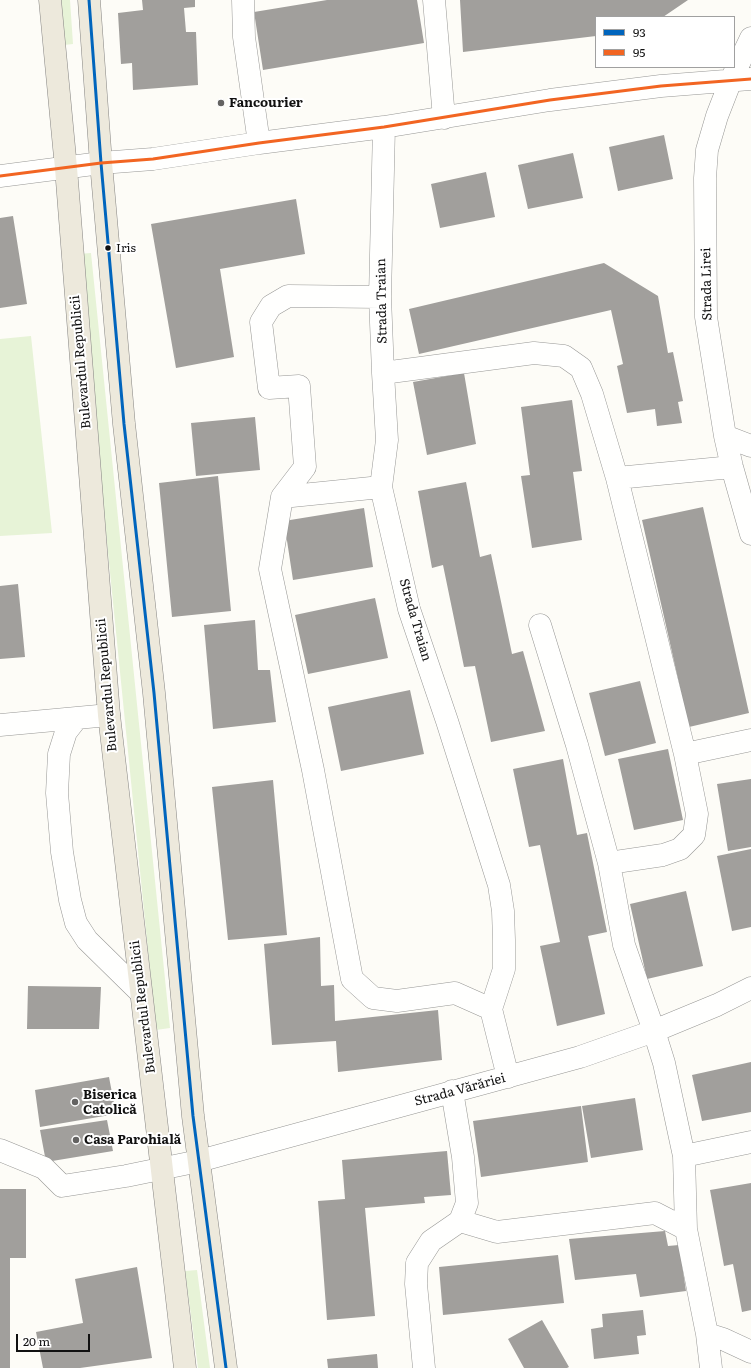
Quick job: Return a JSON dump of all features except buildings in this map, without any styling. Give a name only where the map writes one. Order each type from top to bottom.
[{"type":"main road","name":"Bulevardul Republicii","points":[[50,0],[66,168],[109,715],[185,1368]]},
{"type":"main road","points":[[89,0],[101,163],[124,424],[154,693],[193,1116],[226,1368]]},
{"type":"street","points":[[243,0],[244,37],[259,143]]},
{"type":"street","points":[[434,0],[444,118]]},
{"type":"street","name":"Strada Lirei","points":[[751,38],[741,80],[717,116],[707,150],[705,178],[706,317],[725,436],[751,534]]},
{"type":"street","points":[[0,176],[101,163],[153,159],[259,143],[384,127],[550,100],[661,86],[741,80]]},
{"type":"street","name":"Strada Traian","points":[[384,127],[380,297],[387,440],[381,486],[409,609],[447,721],[498,885],[503,911],[504,969],[491,1009]]},
{"type":"street","points":[[380,297],[288,296],[271,306],[261,322],[268,388],[299,386],[305,467],[282,497],[270,568],[313,770],[352,979],[373,998],[397,1000],[455,993],[491,1009],[508,1077]]},
{"type":"street","points":[[383,373],[534,353],[564,356],[581,368],[592,394],[616,478],[685,754],[697,814],[694,835],[680,849],[663,855],[609,863]]},
{"type":"street","points":[[725,436],[751,446]]},
{"type":"street","points":[[616,478],[732,467]]},
{"type":"street","points":[[282,497],[381,486]]},
{"type":"street","points":[[540,625],[577,745],[609,863],[624,945],[664,1063],[684,1156],[686,1229],[707,1334],[711,1368]]},
{"type":"street","points":[[0,725],[109,715]]},
{"type":"street","points":[[77,718],[66,732],[59,754],[57,785],[62,852],[70,900],[76,923],[87,940],[141,992]]},
{"type":"street","points":[[685,754],[751,740]]},
{"type":"street","name":"Strada Vărăriei","points":[[0,1150],[44,1168],[62,1186],[199,1162],[452,1091],[580,1057],[654,1032],[717,1005],[751,988]]},
{"type":"street","points":[[424,1368],[416,1284],[417,1263],[431,1241],[460,1221],[467,1203],[463,1157],[452,1091]]},
{"type":"street","points":[[684,1156],[751,1142]]},
{"type":"street","points":[[460,1221],[497,1232],[655,1213],[686,1229]]},
{"type":"street","points":[[707,1334],[723,1338],[751,1352]]},
{"type":"green space","points":[[61,0],[70,0],[73,44],[64,45]]},
{"type":"green space","points":[[91,253],[170,1028],[156,1030],[78,254]]},
{"type":"green space","points":[[31,336],[52,533],[0,536],[0,339]]},
{"type":"green space","points":[[197,1270],[210,1368],[198,1368],[185,1271]]},
{"type":"transit line","name":"93","points":[[89,0],[101,163],[124,424],[154,693],[193,1116],[226,1368]]},
{"type":"transit line","name":"95","points":[[0,176],[101,163],[153,159],[259,143],[384,127],[550,100],[661,86],[751,79]]},
{"type":"place","name":"Fancourier","points":[[221,103]]},
{"type":"place","name":"Iris","points":[[108,248]]},
{"type":"place","name":"Biserica Catolică","points":[[75,1102]]},
{"type":"place","name":"Casa Parohială","points":[[76,1140]]}]
